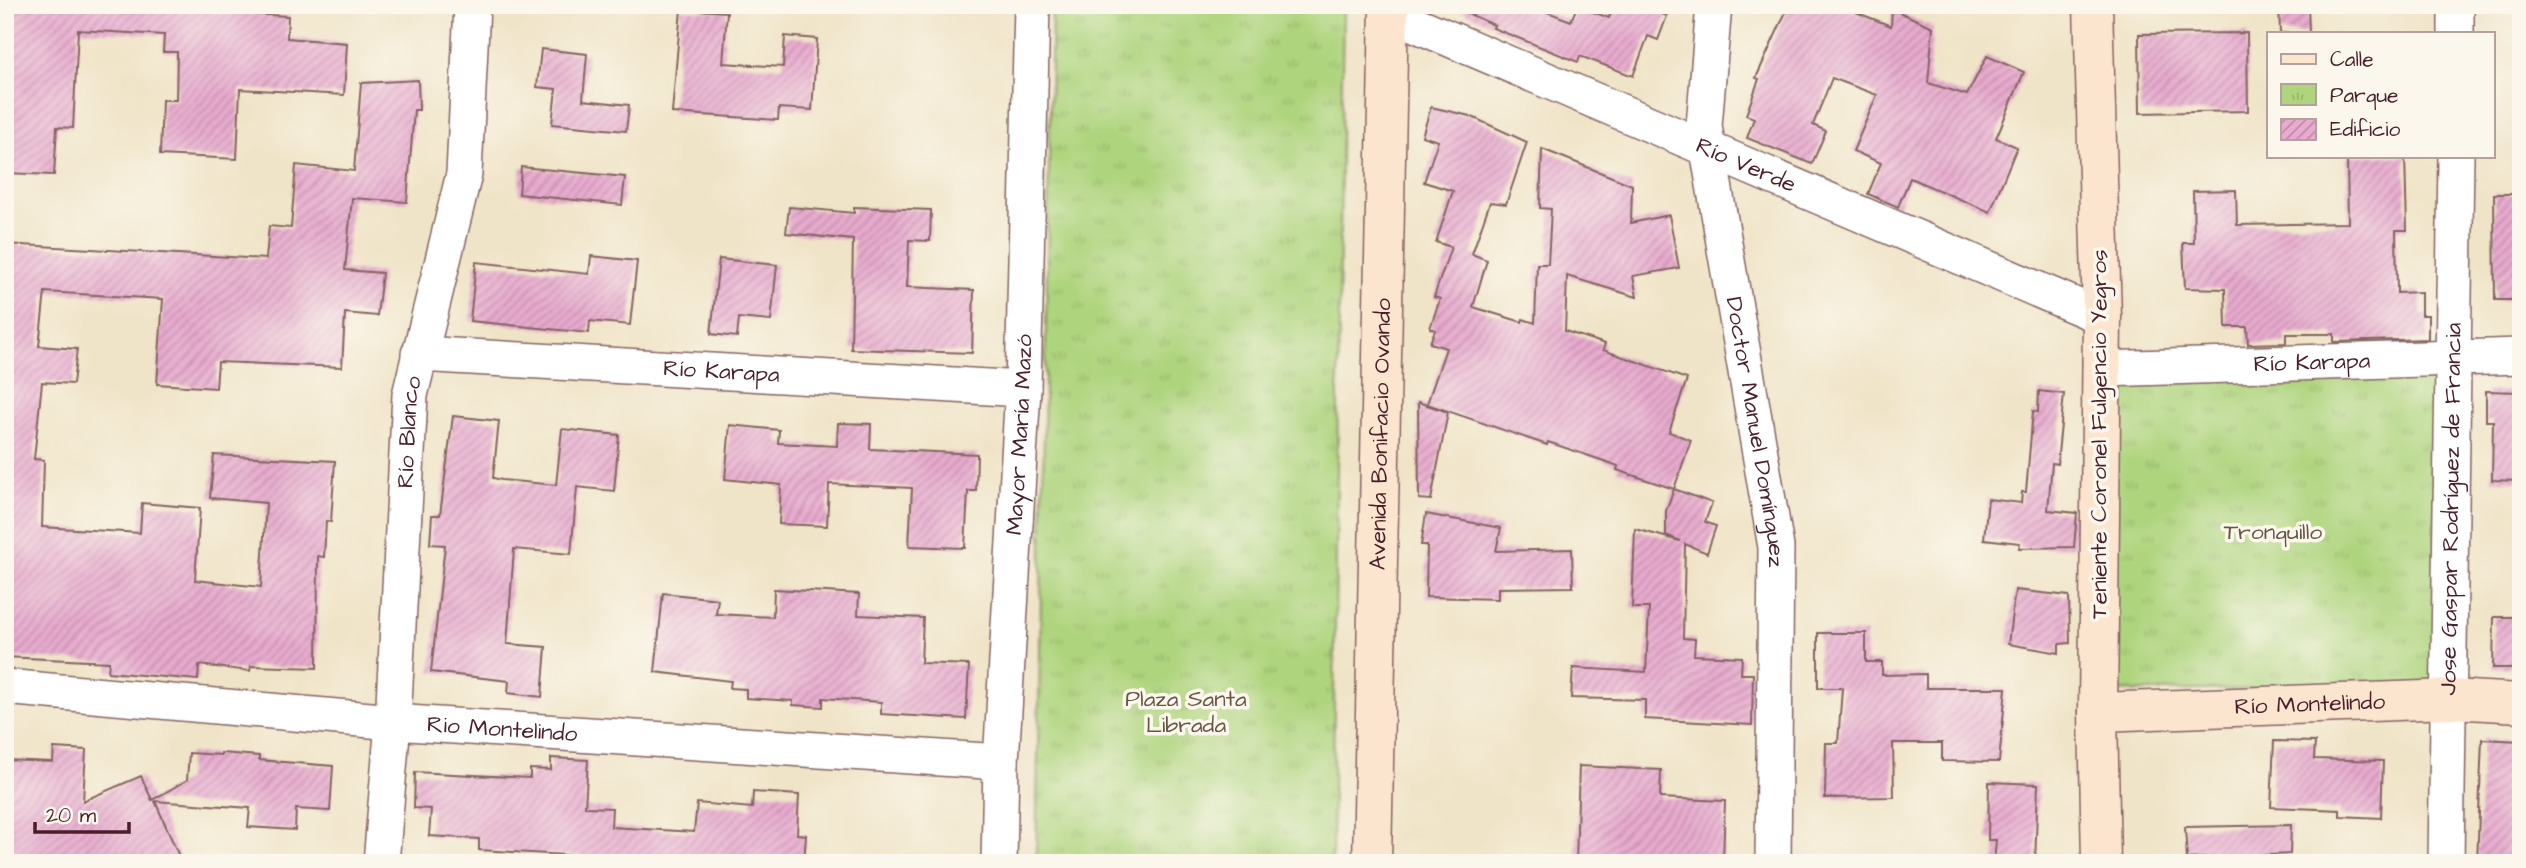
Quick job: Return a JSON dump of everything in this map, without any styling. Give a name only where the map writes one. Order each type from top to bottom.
[{"type":"street","name":"Río Blanco","points":[[381,863],[393,722],[410,395],[464,174],[472,5]]},
{"type":"street","name":"Mayor María Mazó","points":[[999,863],[1001,762],[1023,389],[1032,5]]},
{"type":"street","name":"Doctor Manuel Domínguez","points":[[1714,5],[1703,126],[1776,547],[1773,863]]},
{"type":"street","name":"Teniente Coronel Fulgencio Yegros","points":[[2093,5],[2102,317],[2098,712],[2101,863]]},
{"type":"street","points":[[2456,5],[2456,32]]},
{"type":"street","name":"Río Verde","points":[[1389,9],[1706,150],[2102,317]]},
{"type":"street","name":"Avenida Bonifacio Ovando","points":[[1372,863],[1389,9]]},
{"type":"street","name":"Jose Gaspar Rodríguez de Francia","points":[[2446,863],[2451,699],[2456,158]]},
{"type":"street","name":"Río Karapa","points":[[419,355],[1023,389]]},
{"type":"street","name":"Río Karapa","points":[[2102,369],[2521,356]]},
{"type":"street","name":"Rio Montelindo","points":[[5,687],[393,722],[1001,762]]},
{"type":"street","name":"Río Montelindo","points":[[2098,712],[2451,699],[2521,704]]},
{"type":"green space","name":"Plaza Santa Librada","points":[[1052,5],[1343,5],[1332,863],[1036,863]]},
{"type":"green space","name":"Tronquillo","points":[[2434,371],[2436,685],[2110,692],[2112,380]]},
{"type":"building","points":[[5,5],[208,5],[207,12],[288,16],[287,38],[347,43],[344,95],[240,89],[237,159],[160,155],[162,100],[176,100],[177,52],[163,52],[164,35],[78,30],[73,128],[57,127],[54,175],[5,173]]},
{"type":"building","points":[[1449,5],[1529,5],[1571,21],[1577,6],[1609,18],[1614,5],[1640,5],[1667,16],[1658,40],[1648,36],[1633,76],[1580,56],[1578,62],[1493,28],[1494,25]]},
{"type":"building","points":[[1789,5],[1838,5],[1891,26],[1892,9],[1933,27],[1928,83],[1967,95],[1987,56],[2024,72],[1996,138],[2017,147],[1990,212],[1910,178],[1898,207],[1868,194],[1881,163],[1853,151],[1877,95],[1832,78],[1813,125],[1826,131],[1812,164],[1747,138],[1754,118],[1746,115],[1759,79],[1756,78]]},
{"type":"building","points":[[2279,5],[2308,5],[2309,32],[2280,32]]},
{"type":"building","points":[[681,9],[727,12],[723,63],[783,67],[785,36],[817,39],[812,110],[779,108],[778,120],[672,113]]},
{"type":"building","points":[[2247,33],[2248,111],[2140,113],[2139,34]]},
{"type":"building","points":[[541,49],[587,54],[583,100],[629,105],[626,131],[552,124],[556,89],[537,87]]},
{"type":"building","points":[[418,80],[419,110],[414,110],[407,202],[352,198],[345,270],[382,273],[377,316],[345,313],[342,367],[218,362],[216,388],[157,384],[163,299],[45,292],[39,346],[77,349],[73,384],[42,382],[34,459],[44,460],[42,527],[140,533],[142,503],[200,508],[195,580],[261,587],[266,503],[210,498],[214,455],[335,461],[331,522],[326,521],[324,557],[318,556],[317,668],[251,666],[250,671],[199,665],[198,680],[108,672],[109,662],[5,657],[5,244],[266,259],[269,226],[291,228],[296,165],[354,171],[361,83]]},
{"type":"building","points":[[1431,107],[1470,116],[1527,142],[1506,204],[1490,202],[1472,254],[1487,260],[1473,307],[1522,322],[1523,319],[1535,323],[1537,264],[1548,264],[1551,209],[1540,208],[1542,149],[1632,185],[1631,223],[1669,215],[1679,268],[1633,276],[1637,297],[1567,276],[1565,331],[1605,344],[1603,350],[1687,379],[1669,432],[1691,440],[1674,489],[1617,470],[1618,466],[1610,463],[1548,442],[1547,445],[1427,404],[1446,348],[1430,343],[1435,330],[1430,328],[1440,299],[1434,297],[1451,247],[1436,242],[1453,191],[1424,182],[1438,141],[1422,136]]},
{"type":"building","points":[[2347,158],[2405,158],[2407,230],[2396,230],[2397,293],[2421,292],[2421,315],[2428,315],[2428,339],[2334,342],[2334,334],[2286,334],[2286,343],[2248,344],[2247,327],[2226,327],[2225,289],[2185,288],[2183,243],[2194,243],[2193,191],[2236,190],[2237,225],[2348,223]]},
{"type":"building","points":[[521,167],[625,177],[622,205],[519,194]]},
{"type":"building","points":[[2494,194],[2521,194],[2521,300],[2495,300]]},
{"type":"building","points":[[789,207],[854,213],[854,207],[931,210],[930,241],[909,240],[907,287],[974,290],[972,353],[851,349],[853,240],[786,233]]},
{"type":"building","points":[[591,256],[637,261],[630,325],[590,321],[589,333],[470,321],[476,262],[589,274]]},
{"type":"building","points":[[719,259],[777,265],[771,321],[739,318],[737,337],[711,334]]},
{"type":"building","points":[[2039,391],[2064,394],[2057,464],[2052,463],[2048,510],[2077,513],[2074,547],[2019,548],[2020,543],[1984,539],[1988,499],[2021,503],[2022,492],[2026,492],[2033,411],[2038,412]]},
{"type":"building","points":[[2486,391],[2521,392],[2521,481],[2492,480],[2493,421],[2486,421]]},
{"type":"building","points":[[1418,402],[1448,412],[1431,500],[1419,499]]},
{"type":"building","points":[[453,416],[499,421],[493,478],[502,480],[556,485],[562,429],[619,435],[614,491],[577,487],[571,554],[514,549],[507,644],[546,647],[542,697],[508,693],[509,681],[431,672],[445,545],[430,544],[432,515],[440,515]]},
{"type":"building","points":[[838,423],[871,424],[870,449],[977,454],[976,491],[968,491],[965,548],[909,546],[912,488],[829,484],[827,526],[779,524],[781,485],[725,479],[730,425],[779,430],[778,443],[837,446]]},
{"type":"building","points":[[1674,489],[1712,503],[1705,522],[1716,526],[1707,553],[1685,544],[1683,638],[1695,639],[1694,655],[1742,657],[1741,674],[1753,674],[1752,725],[1645,719],[1645,700],[1571,698],[1573,668],[1646,672],[1649,608],[1632,608],[1635,529],[1680,541],[1666,535],[1666,511]]},
{"type":"building","points":[[1426,514],[1501,528],[1496,551],[1572,549],[1573,587],[1498,588],[1498,599],[1426,597],[1427,545],[1421,545]]},
{"type":"building","points":[[774,589],[859,594],[858,615],[923,618],[921,663],[969,665],[966,719],[881,714],[881,702],[823,698],[823,707],[793,705],[793,701],[746,698],[746,689],[730,688],[731,681],[655,672],[663,593],[718,599],[716,614],[773,617]]},
{"type":"building","points":[[2015,590],[2069,596],[2070,643],[2059,644],[2059,653],[2008,644]]},
{"type":"building","points":[[2494,617],[2521,617],[2521,668],[2493,668]]},
{"type":"building","points":[[1818,633],[1866,633],[1866,662],[1882,662],[1882,675],[1926,674],[1926,688],[2006,688],[1999,762],[1942,761],[1942,743],[1893,743],[1894,797],[1825,798],[1826,743],[1838,743],[1842,688],[1818,688]]},
{"type":"building","points":[[2482,739],[2521,741],[2521,863],[2477,863]]},
{"type":"building","points":[[2274,741],[2315,742],[2314,759],[2383,761],[2381,818],[2340,816],[2340,810],[2271,807]]},
{"type":"building","points":[[54,748],[86,750],[83,801],[141,776],[152,800],[187,780],[189,753],[221,753],[259,756],[259,760],[333,766],[330,811],[296,809],[295,830],[248,827],[250,808],[155,801],[182,863],[5,863],[5,760],[53,762]]},
{"type":"building","points":[[551,758],[588,760],[585,807],[612,808],[611,827],[694,832],[697,803],[752,808],[753,792],[799,795],[797,834],[806,835],[804,863],[582,863],[583,856],[479,850],[479,839],[429,836],[431,809],[414,808],[415,772],[530,778],[530,769],[551,770]]},
{"type":"building","points":[[1579,766],[1661,770],[1660,798],[1725,801],[1723,863],[1576,863]]},
{"type":"building","points":[[1989,782],[2038,784],[2035,863],[1994,863],[1996,840],[1988,840]]},
{"type":"building","points":[[2291,825],[2290,854],[2187,859],[2185,827]]}]
